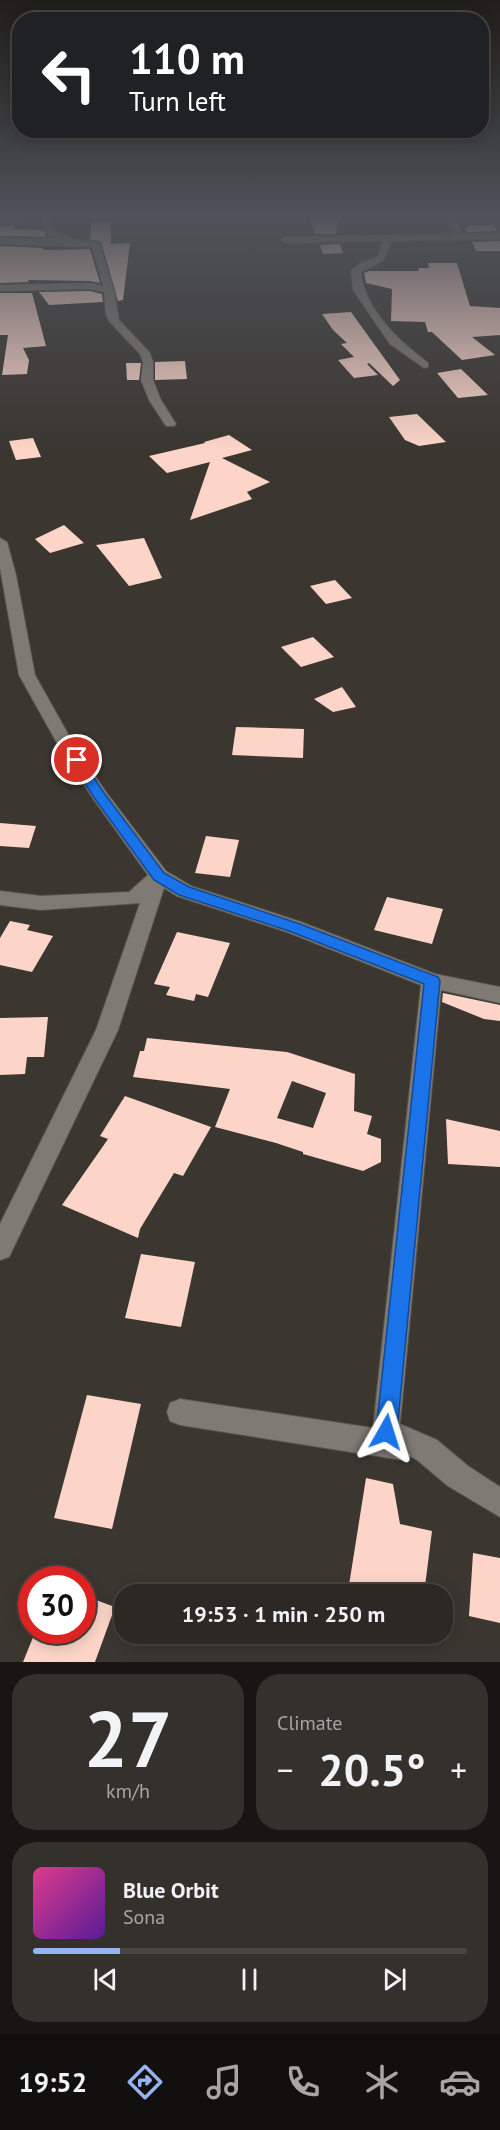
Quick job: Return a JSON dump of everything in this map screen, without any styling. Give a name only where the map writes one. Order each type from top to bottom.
[{"type":"street","points":[[109,296],[114,321],[145,353],[148,362],[147,380],[155,400],[170,424]]},
{"type":"street","points":[[362,296],[394,342],[424,365]]},
{"type":"street","points":[[0,542],[9,575],[27,675],[65,743],[159,876],[184,891],[294,927],[432,981],[500,995]]},
{"type":"street","points":[[0,898],[41,903],[134,898],[159,876]]},
{"type":"street","points":[[0,1249],[106,1030],[159,876]]},
{"type":"street","points":[[432,981],[386,1432],[427,1450],[458,1476],[500,1503]]},
{"type":"street","points":[[180,1412],[427,1450]]},
{"type":"building","points":[[0,296],[33,296],[46,346],[23,348],[29,360],[27,374],[2,375],[8,335],[0,335]]},
{"type":"building","points":[[42,296],[102,296],[103,302],[49,305]]},
{"type":"building","points":[[116,296],[124,296],[123,300],[118,301]]},
{"type":"building","points":[[392,296],[467,296],[470,306],[500,308],[500,335],[472,337],[495,355],[462,360],[432,332],[428,332],[425,322],[391,321]]},
{"type":"building","points":[[351,312],[400,380],[393,386],[369,363],[367,364],[378,375],[354,378],[338,360],[354,357],[341,344],[347,343],[333,330],[322,314]]},
{"type":"building","points":[[185,361],[187,379],[155,380],[155,362]]},
{"type":"building","points":[[126,363],[141,363],[139,380],[127,380]]},
{"type":"building","points":[[461,369],[488,395],[458,398],[437,373]]},
{"type":"building","points":[[417,414],[446,442],[419,446],[405,440],[389,417]]},
{"type":"building","points":[[229,435],[252,450],[222,458],[270,482],[247,492],[252,499],[190,520],[210,462],[167,473],[149,456]]},
{"type":"building","points":[[33,438],[41,457],[16,460],[9,441]]},
{"type":"building","points":[[64,525],[84,543],[50,553],[35,539]]},
{"type":"building","points":[[144,538],[162,578],[129,586],[96,545]]},
{"type":"building","points":[[335,580],[352,598],[326,604],[310,586]]},
{"type":"building","points":[[313,637],[334,657],[301,667],[281,647]]},
{"type":"building","points":[[342,687],[356,707],[333,712],[314,699]]},
{"type":"building","points":[[236,727],[304,729],[303,758],[232,755]]},
{"type":"building","points":[[0,823],[36,826],[29,848],[0,846]]},
{"type":"building","points":[[206,836],[239,840],[230,877],[195,873]]},
{"type":"building","points":[[387,897],[443,909],[432,944],[374,930]]},
{"type":"building","points":[[10,921],[30,925],[27,930],[53,936],[32,972],[0,965],[0,938]]},
{"type":"building","points":[[177,932],[230,943],[208,997],[196,994],[194,1001],[166,995],[170,987],[154,984]]},
{"type":"building","points":[[443,993],[500,1005],[500,1021],[484,1019],[442,1002]]},
{"type":"building","points":[[48,1017],[44,1057],[27,1057],[25,1074],[0,1075],[0,1018]]},
{"type":"building","points":[[147,1038],[287,1052],[355,1074],[354,1111],[372,1116],[367,1134],[381,1139],[381,1162],[363,1171],[303,1154],[303,1152],[276,1143],[215,1127],[230,1089],[133,1077],[140,1051],[144,1051]],"holes":[[[292,1081],[326,1093],[313,1128],[277,1118]]]},
{"type":"building","points":[[125,1096],[211,1127],[183,1176],[174,1173],[140,1229],[138,1238],[62,1205],[108,1139],[100,1136]]},
{"type":"building","points":[[446,1119],[500,1131],[500,1167],[448,1164]]},
{"type":"building","points":[[141,1254],[195,1262],[181,1327],[125,1318]]},
{"type":"building","points":[[87,1395],[141,1404],[112,1529],[54,1518]]},
{"type":"building","points":[[366,1478],[393,1484],[400,1524],[432,1531],[425,1584],[349,1584]]},
{"type":"building","points":[[473,1553],[500,1558],[500,1623],[469,1616]]},
{"type":"building","points":[[96,1600],[114,1607],[95,1662],[23,1662],[30,1644],[96,1644]]},
{"type":"route","points":[[77,760],[100,796],[159,876],[184,891],[294,927],[432,981],[386,1432]]}]
